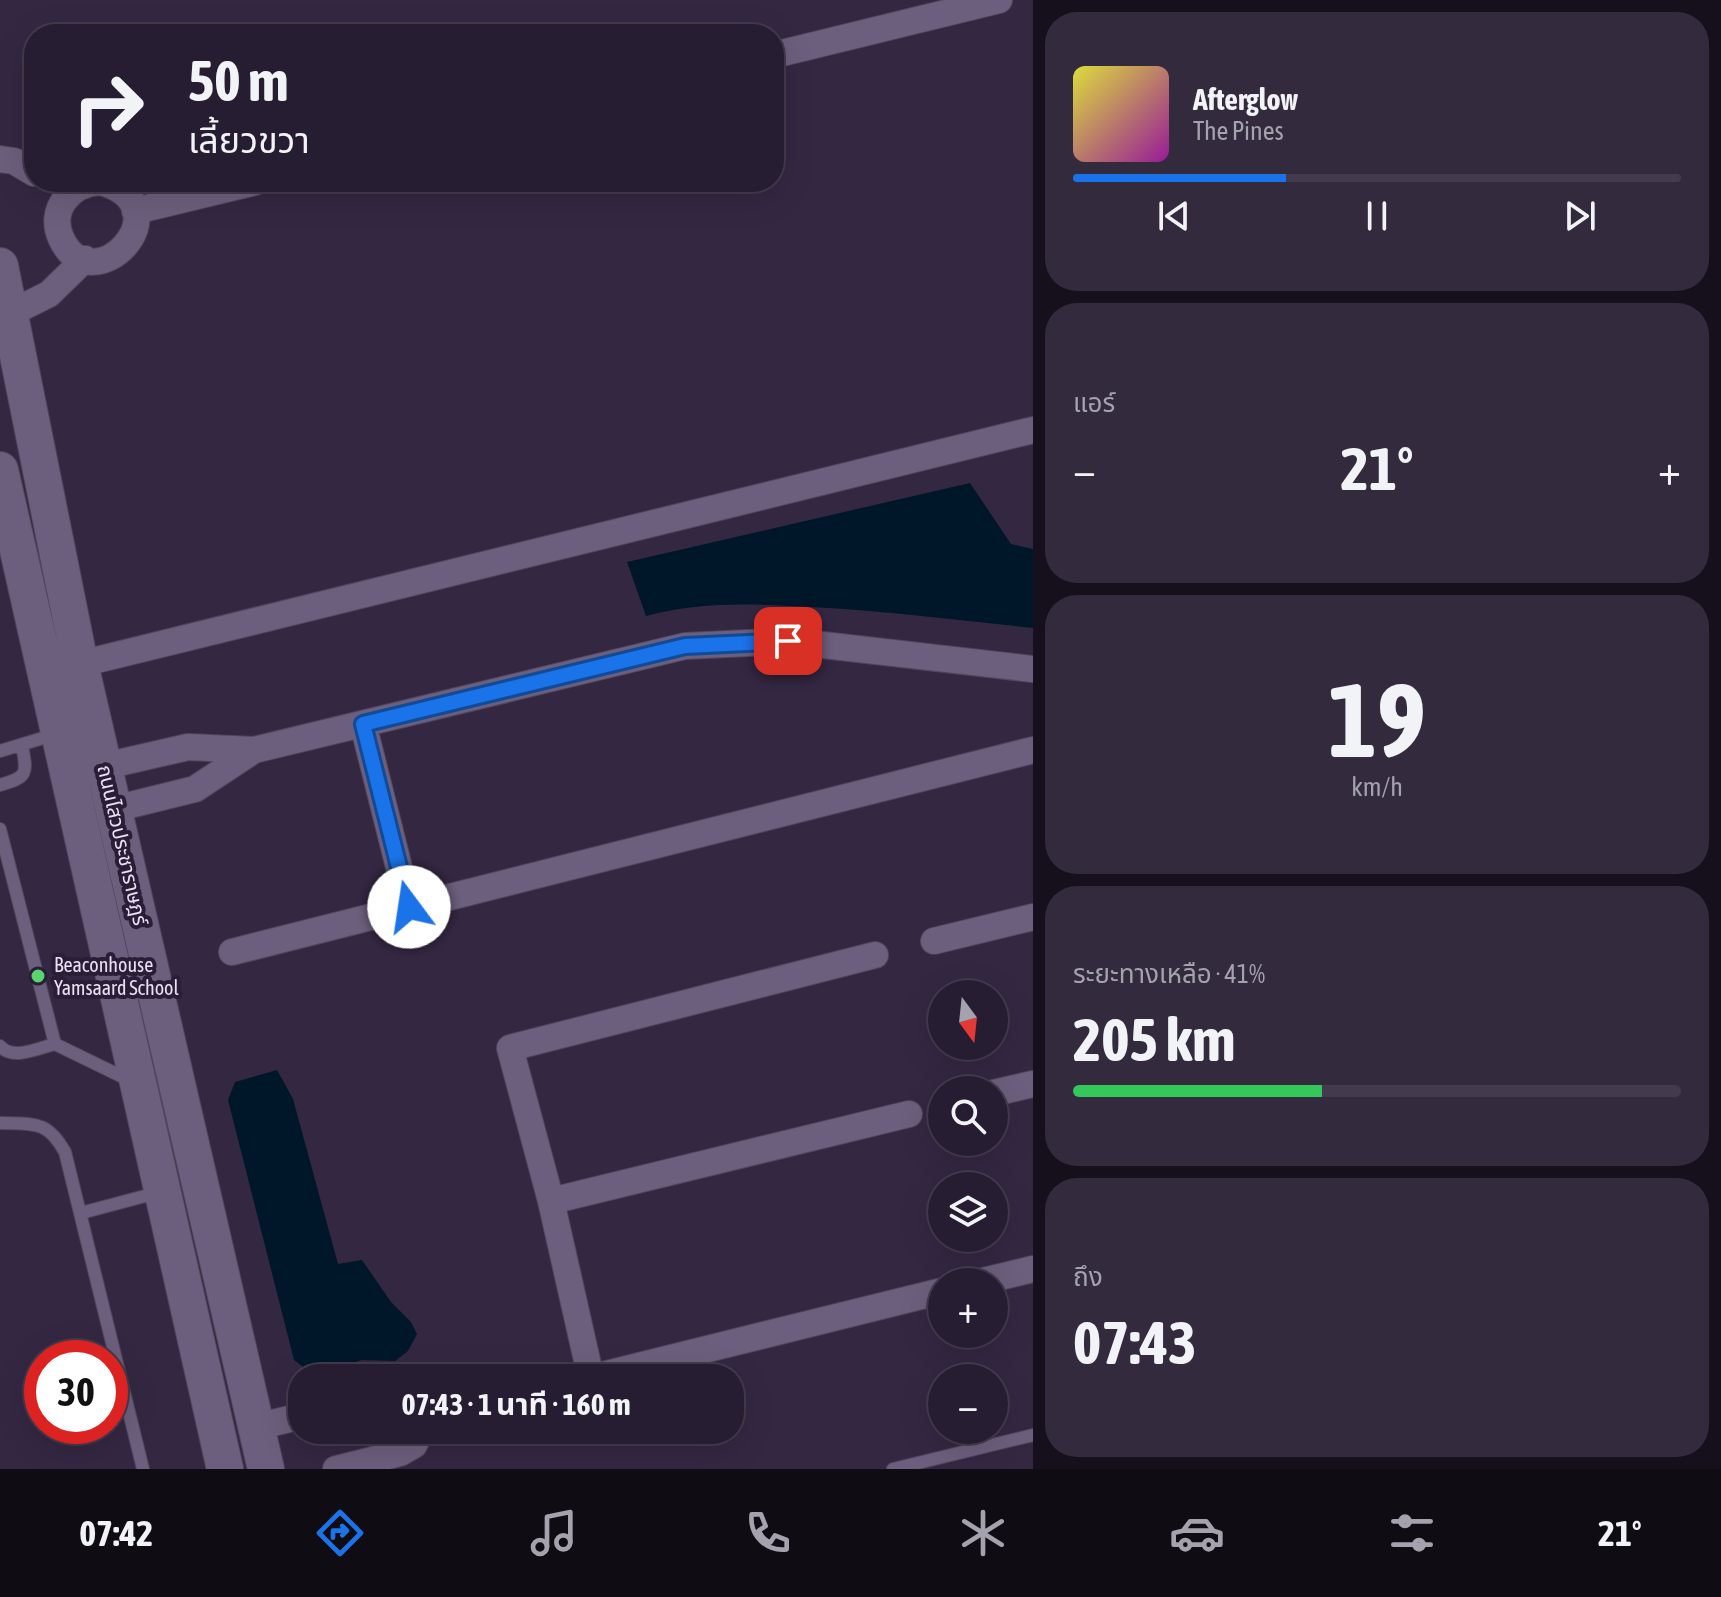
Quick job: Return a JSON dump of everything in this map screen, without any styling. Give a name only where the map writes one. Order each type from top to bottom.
[{"type":"main road","name":"ถนนไสวประชาราษฎร์","points":[[0,266],[80,664],[266,1469]]},
{"type":"main road","name":"ถนนไสวประชาราษฎร์","points":[[0,470],[8,548],[59,733],[225,1469]]},
{"type":"street","points":[[784,53],[999,0]]},
{"type":"street","points":[[0,159],[14,161],[24,167]]},
{"type":"street","points":[[60,192],[58,231],[64,244],[85,259],[109,259],[120,253],[134,234],[135,211],[123,192]]},
{"type":"street","points":[[135,211],[214,192]]},
{"type":"street","points":[[11,313],[49,294],[85,259]]},
{"type":"street","points":[[80,664],[1033,430]]},
{"type":"street","points":[[105,766],[188,747],[254,750],[685,646],[788,641],[1033,669]]},
{"type":"street","points":[[363,724],[409,907]]},
{"type":"street","points":[[114,809],[195,789],[254,750]]},
{"type":"street","points":[[232,952],[1033,750]]},
{"type":"street","points":[[934,941],[1033,917]]},
{"type":"street","points":[[587,1364],[551,1201],[510,1048],[875,955]]},
{"type":"street","points":[[1008,1090],[1033,1084]]},
{"type":"street","points":[[551,1201],[909,1114]]},
{"type":"street","points":[[1008,1275],[1033,1269]]},
{"type":"street","points":[[647,1364],[928,1294]]},
{"type":"street","points":[[256,1427],[288,1419]]},
{"type":"street","points":[[336,1469],[400,1453],[414,1444]]},
{"type":"lane","points":[[0,751],[59,733]]},
{"type":"lane","points":[[0,785],[25,775],[22,745]]},
{"type":"lane","points":[[0,829],[55,1044]]},
{"type":"lane","points":[[0,1046],[4,1051],[16,1054],[55,1044],[139,1085]]},
{"type":"lane","points":[[0,1123],[34,1124],[54,1133],[65,1152],[143,1469]]},
{"type":"lane","points":[[81,1213],[163,1191]]},
{"type":"lane","points":[[893,1469],[1033,1435]]},
{"type":"water","points":[[970,483],[1011,544],[1033,549],[1033,628],[866,611],[769,605],[708,606],[646,616],[627,562]]},
{"type":"water","points":[[277,1070],[293,1099],[338,1264],[362,1260],[417,1334],[408,1351],[395,1361],[299,1364],[294,1360],[228,1100],[235,1082]]},
{"type":"place","name":"Beaconhouse Yamsaard School","points":[[38,976]]},
{"type":"route","points":[[409,907],[363,724],[685,646],[788,641]]}]
